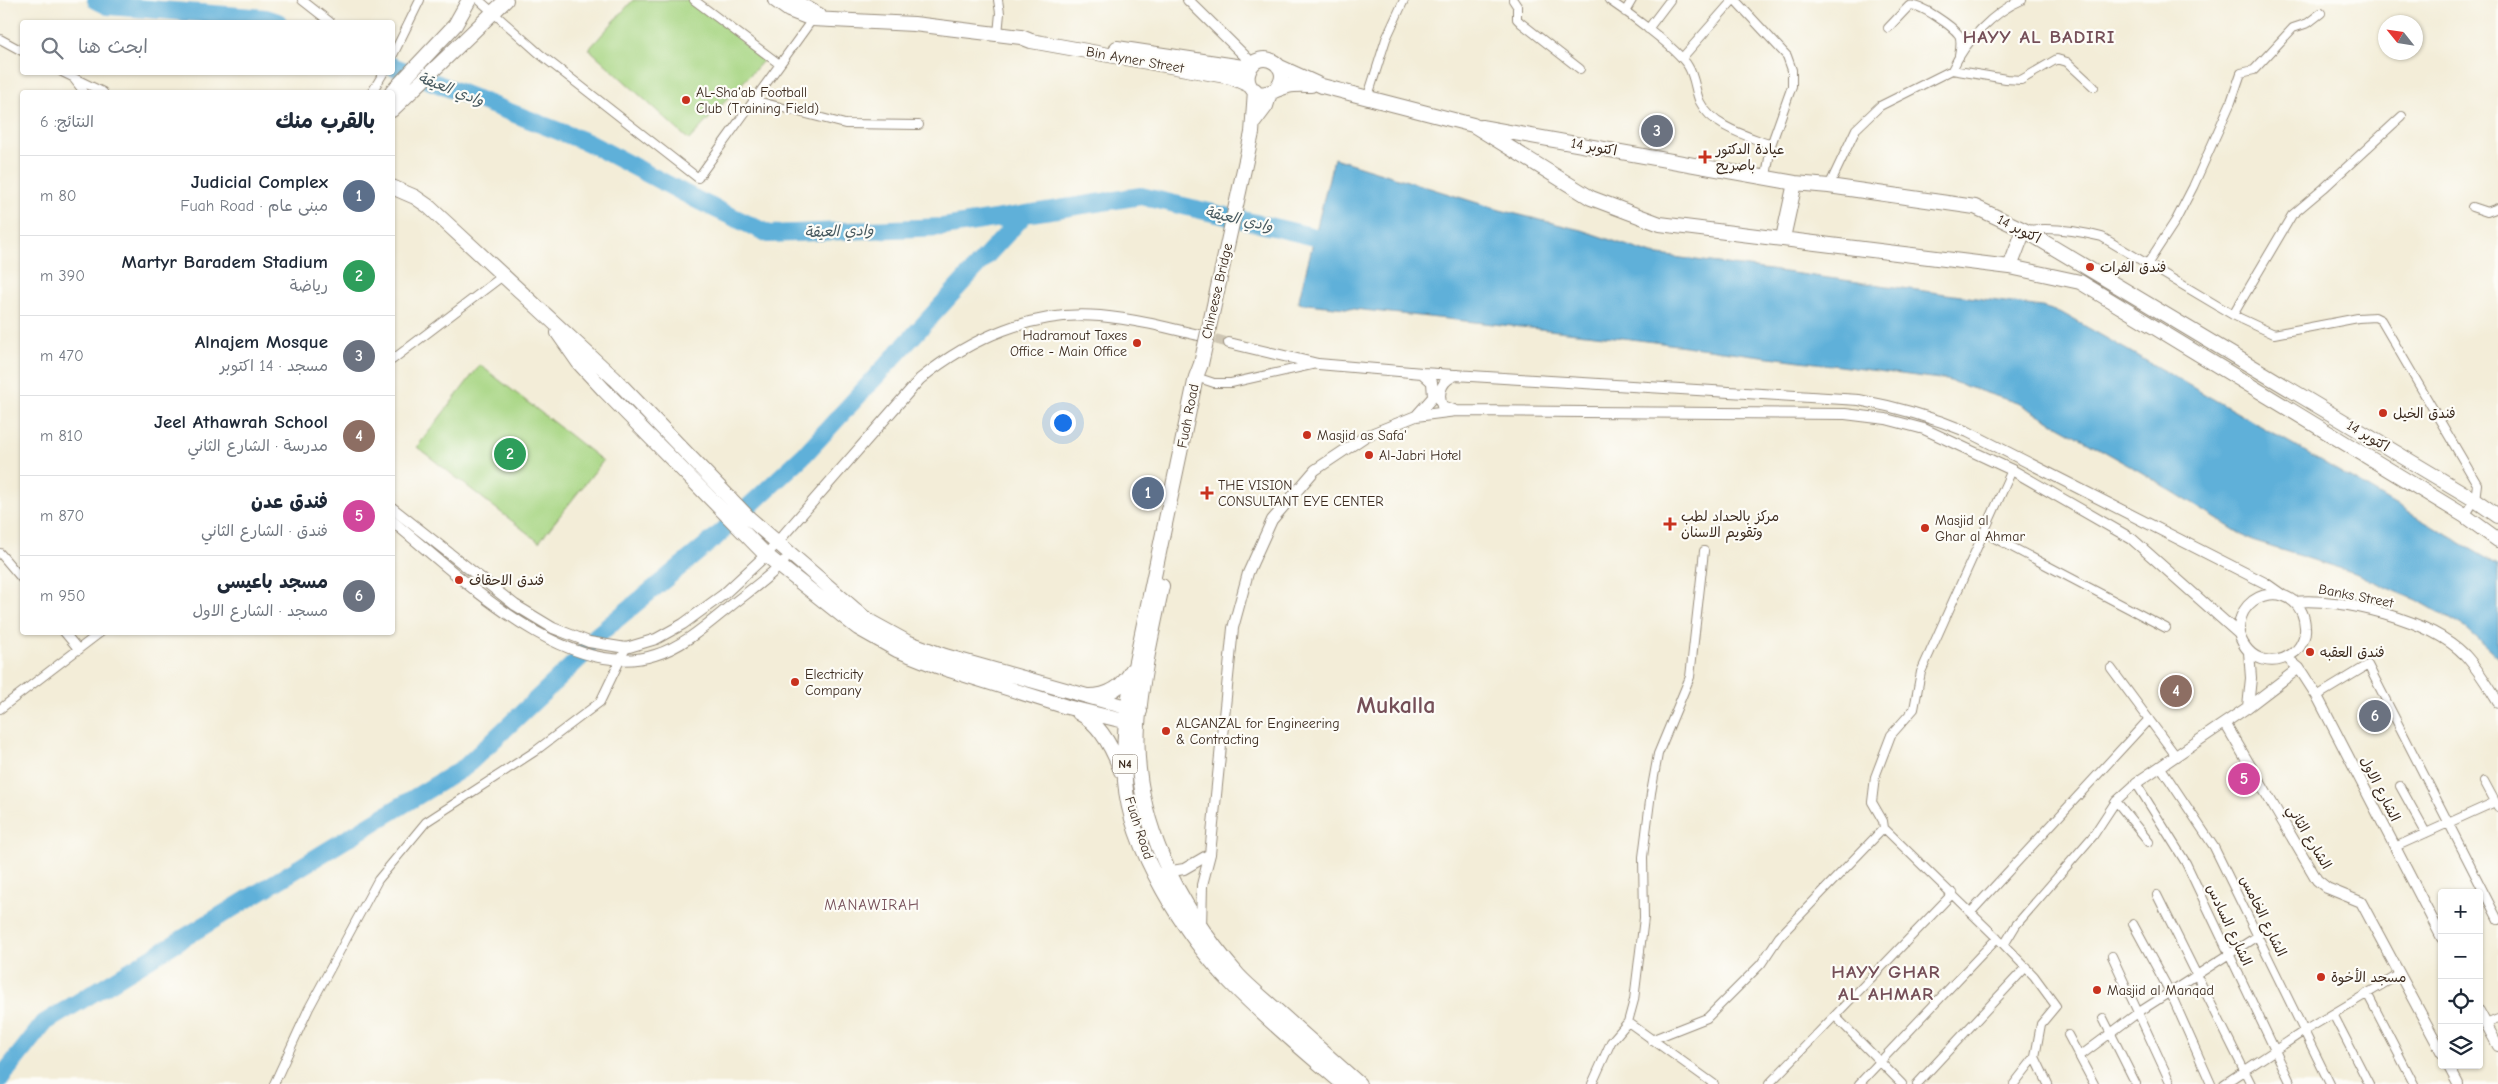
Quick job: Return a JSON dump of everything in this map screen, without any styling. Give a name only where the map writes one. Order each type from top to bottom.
[{"type":"highway","points":[[398,93],[462,16],[469,0]]},
{"type":"highway","points":[[398,93],[456,47],[506,0]]},
{"type":"highway","name":"Bin Ayner Street","points":[[774,0],[789,10],[818,17],[914,24],[1021,37],[1031,41],[1231,77],[1252,88]]},
{"type":"highway","name":"Bin Ayner Street","points":[[792,0],[818,17]]},
{"type":"highway","name":"Bin Ayner Street","points":[[1021,37],[1032,33],[1251,66]]},
{"type":"highway","points":[[1253,128],[1252,88],[1248,74],[1251,66],[1263,59],[1274,62],[1278,66],[1322,86]]},
{"type":"highway","points":[[1253,128],[1272,92],[1281,82],[1282,76],[1278,66]]},
{"type":"highway","points":[[1252,88],[1263,94],[1298,85],[1322,86],[1368,96],[1473,125],[1590,198],[1660,224],[2010,267],[2080,282],[2465,516],[2498,540]]},
{"type":"highway","name":"14 اكتوبر","points":[[1473,125],[1795,183],[1829,186],[1975,207],[2024,230],[2475,500],[2498,516]]},
{"type":"highway","name":"Chineese Bridge","points":[[1199,373],[1253,128]]},
{"type":"highway","points":[[1783,238],[1795,183]]},
{"type":"highway","points":[[395,188],[415,197],[428,206],[615,379],[745,523],[766,554],[858,628],[896,650],[936,666],[1067,707],[1132,716]]},
{"type":"highway","points":[[2010,267],[2024,230]]},
{"type":"highway","name":"Fuah Road","points":[[1199,373],[1136,662],[1125,782],[1139,838],[1154,874],[1175,911],[1194,938],[1232,985],[1343,1084]]},
{"type":"highway","name":"Fuah Road","points":[[1199,373],[1132,716],[1145,809],[1170,872],[1201,929],[1239,976],[1359,1084]]},
{"type":"highway","points":[[745,523],[777,542],[867,620],[907,642],[945,656],[1079,695],[1132,716]]},
{"type":"highway","points":[[1079,695],[1101,694],[1116,689],[1126,680],[1136,662]]},
{"type":"highway","points":[[1067,707],[1088,718],[1103,734],[1114,752],[1125,782]]},
{"type":"main road","points":[[1188,0],[1251,66]]},
{"type":"main road","points":[[395,523],[515,605],[553,628],[589,642],[626,648],[656,639],[683,624],[724,594],[777,542],[920,379],[945,359],[973,342],[1003,330],[1034,321],[1066,316],[1098,316],[1130,320],[1198,334]]},
{"type":"main road","points":[[1229,343],[1318,364],[1422,373],[1858,400],[1892,406],[1929,416],[1968,432],[2258,579],[2294,602],[2305,620],[2306,630],[2298,649],[2287,658],[2269,661],[2262,660],[2249,652]]},
{"type":"main road","points":[[1416,416],[1433,397],[1432,382],[1422,373]]},
{"type":"main road","points":[[1456,411],[1442,406],[1439,393],[1446,380],[1458,375]]},
{"type":"main road","points":[[1201,929],[1202,885],[1210,854],[1232,628],[1248,573],[1272,520],[1315,470],[1333,456],[1366,436],[1416,416],[1456,411],[1845,414],[1886,419],[1924,429],[2012,470],[2132,539],[2239,634],[2249,652],[2251,678],[2248,707]]},
{"type":"main road","points":[[395,511],[509,615],[546,639],[584,654],[621,660],[656,655],[682,641],[712,621],[780,566],[790,554]]},
{"type":"main road","points":[[2239,634],[2240,617],[2250,602],[2266,594],[2284,596]]},
{"type":"main road","name":"Banks Street","points":[[2294,602],[2309,600],[2373,610],[2418,624],[2442,637],[2465,655],[2498,702]]},
{"type":"main road","name":"الشارع الاول","points":[[2287,658],[2299,668],[2317,696],[2440,934]]},
{"type":"main road","points":[[2136,783],[2248,707],[2299,668]]},
{"type":"main road","name":"الشارع الثاني","points":[[2225,723],[2317,880],[2327,888],[2361,902],[2438,1045]]},
{"type":"main road","points":[[1154,874],[1184,869],[1210,854]]},
{"type":"main road","points":[[2483,1018],[2498,1046]]},
{"type":"main road","points":[[2450,1069],[2458,1084]]},
{"type":"street","points":[[302,0],[327,20]]},
{"type":"street","points":[[395,49],[420,0]]},
{"type":"street","points":[[479,0],[541,55],[698,178],[778,63],[818,17]]},
{"type":"street","points":[[694,0],[778,63]]},
{"type":"street","points":[[998,0],[1000,13],[998,34]]},
{"type":"street","points":[[1368,96],[1386,39],[1404,0]]},
{"type":"street","points":[[1514,0],[1517,6],[1517,19],[1580,69]]},
{"type":"street","points":[[1625,12],[1632,0]]},
{"type":"street","points":[[1648,29],[1670,0]]},
{"type":"street","points":[[1682,58],[1734,0],[1787,56],[1792,70],[1792,86],[1771,145],[1766,177]]},
{"type":"street","points":[[1959,55],[1987,23],[2010,5],[2022,0]]},
{"type":"street","points":[[1614,2],[1682,58],[1689,67],[1700,102],[1706,111],[1724,125],[1771,145]]},
{"type":"street","points":[[1888,28],[1909,6],[1920,6],[1959,36],[1961,44],[1959,55],[1952,70]]},
{"type":"street","points":[[2148,263],[2176,220],[2193,187],[2231,102],[2241,73],[2254,70],[2293,28],[2308,23],[2321,13]]},
{"type":"street","points":[[0,39],[20,50]]},
{"type":"street","points":[[1829,186],[1853,133],[1866,119],[1880,106],[1952,70],[2021,80],[2057,59],[2068,62],[2094,87]]},
{"type":"street","points":[[67,75],[99,90]]},
{"type":"street","points":[[373,90],[382,75]]},
{"type":"street","points":[[74,79],[82,90]]},
{"type":"street","points":[[753,100],[832,122],[858,125],[919,125]]},
{"type":"street","points":[[2233,314],[2292,215],[2402,116]]},
{"type":"street","points":[[2472,207],[2487,212],[2498,208]]},
{"type":"street","points":[[2024,230],[2039,228],[2086,233],[2102,237],[2233,314],[2274,334],[2358,318],[2375,317],[2381,320],[2477,484],[2475,500],[2465,516]]},
{"type":"street","points":[[395,358],[504,275]]},
{"type":"street","points":[[1199,373],[1214,383],[1231,383],[1318,364]]},
{"type":"street","points":[[2012,470],[1921,672],[1914,709],[1892,735],[1875,777],[1872,802],[1883,821],[1884,828],[2026,967],[2056,1006],[2041,1024],[2035,1057],[2014,1084]]},
{"type":"street","points":[[1985,533],[2166,628]]},
{"type":"street","points":[[1592,1084],[1610,1042],[1628,1022],[1634,1000],[1644,918],[1643,857],[1651,793],[1658,754],[1690,677],[1704,551]]},
{"type":"street","points":[[0,553],[20,577]]},
{"type":"street","points":[[66,635],[79,650]]},
{"type":"street","points":[[0,709],[97,635]]},
{"type":"street","points":[[274,1084],[309,1008],[378,880],[426,822],[534,752],[600,702],[626,648]]},
{"type":"street","points":[[2317,696],[2368,665],[2498,920]]},
{"type":"street","points":[[2111,668],[2176,756]]},
{"type":"street","points":[[1971,912],[2148,719]]},
{"type":"street","name":"الشارع الخامس","points":[[2160,766],[2214,847],[2330,1084]]},
{"type":"street","points":[[2395,847],[2448,822],[2496,805],[2484,781]]},
{"type":"street","points":[[2004,945],[2016,925],[2093,836],[2116,801],[2136,783]]},
{"type":"street","name":"الشارع السادس","points":[[2136,783],[2186,864],[2291,1084]]},
{"type":"street","points":[[2400,786],[2426,833]]},
{"type":"street","points":[[2116,801],[2149,842]]},
{"type":"street","points":[[1651,1040],[1706,1018],[1761,964],[1779,937],[1884,828]]},
{"type":"street","points":[[1769,1084],[1953,894]]},
{"type":"street","points":[[2157,895],[2198,974],[2251,1084]]},
{"type":"street","points":[[2133,924],[2170,992],[2211,1084]]},
{"type":"street","points":[[2080,1056],[2139,1012],[2259,936]]},
{"type":"street","points":[[1859,1084],[1997,938]]},
{"type":"street","points":[[2112,956],[2171,1084]]},
{"type":"street","points":[[1918,1084],[2026,967]]},
{"type":"street","points":[[2224,1084],[2304,1031],[2400,974]]},
{"type":"street","points":[[2367,993],[2414,1084]]},
{"type":"street","points":[[2334,1014],[2369,1084]]},
{"type":"street","points":[[1835,1016],[1879,1063],[1902,1084]]},
{"type":"street","points":[[2104,1018],[2136,1084]]},
{"type":"street","points":[[2486,1024],[2498,1019]]},
{"type":"street","points":[[1628,1022],[1651,1040],[1682,1059],[1714,1084]]},
{"type":"street","points":[[2068,1035],[2094,1084]]},
{"type":"street","points":[[2035,1057],[2048,1084]]},
{"type":"green space","name":"AL-Sha'ab Football Club (Training Field)","points":[[633,0],[695,0],[763,61],[689,140],[589,49]]},
{"type":"green space","points":[[480,365],[603,461],[539,542],[417,447]]},
{"type":"water","points":[[1334,158],[1500,210],[1581,230],[1652,254],[2042,307],[2062,313],[2294,445],[2498,565],[2498,657],[2466,628],[2424,604],[2355,573],[2252,541],[2141,472],[2020,404],[1947,380],[1623,338],[1298,303]]},
{"type":"waterway","name":"وادي العيقة","points":[[96,0],[108,6],[272,20]]},
{"type":"waterway","name":"وادي العيقة","points":[[395,67],[589,143],[699,201],[769,234],[943,227],[1141,196],[1315,237]]},
{"type":"waterway","points":[[0,1079],[44,1023],[465,767],[584,654],[589,642],[716,537],[804,455],[1025,214]]},
{"type":"tunnel","points":[[1201,335],[1229,343]]},
{"type":"place","name":"AL-Sha'ab Football Club (Training Field)","points":[[686,100]]},
{"type":"place","name":"Alnajem Mosque","points":[[1657,131]]},
{"type":"place","name":"عيادة الدكتور باصريح","points":[[1705,157]]},
{"type":"place","name":"فندق الفرات","points":[[2090,267]]},
{"type":"place","name":"Hadramout Taxes Office - Main Office","points":[[1137,343]]},
{"type":"place","name":"فندق الخيل","points":[[2383,413]]},
{"type":"place","name":"Masjid as Safa'","points":[[1307,435]]},
{"type":"place","name":"Martyr Baradem Stadium","points":[[510,454]]},
{"type":"place","name":"Al-Jabri Hotel","points":[[1369,455]]},
{"type":"place","name":"Judicial Complex","points":[[1148,493]]},
{"type":"place","name":"THE VISION CONSULTANT EYE CENTER","points":[[1207,493]]},
{"type":"place","name":"مركز بالحداد لطب وتقويم الاسنان","points":[[1670,524]]},
{"type":"place","name":"Masjid al Ghar al Ahmar","points":[[1925,528]]},
{"type":"place","name":"فندق الاحقاف","points":[[459,580]]},
{"type":"place","name":"فندق العقبه","points":[[2310,652]]},
{"type":"place","name":"Electricity Company","points":[[795,682]]},
{"type":"place","name":"Jeel Athawrah School","points":[[2176,691]]},
{"type":"place","name":"مسجد باعيسى","points":[[2375,716]]},
{"type":"place","name":"ALGANZAL for Engineering & Contracting","points":[[1166,731]]},
{"type":"place","name":"فندق عدن","points":[[2244,779]]},
{"type":"place","name":"مسجد الأخوة","points":[[2321,977]]},
{"type":"place","name":"Masjid al Manqad","points":[[2097,990]]},
{"type":"district","name":"HAYY AL BADIRI","points":[[2039,37]]},
{"type":"district","name":"Mukalla","points":[[1396,705]]},
{"type":"district","name":"MANAWIRAH","points":[[872,905]]},
{"type":"district","name":"HAYY GHAR AL AHMAR","points":[[1886,983]]}]
